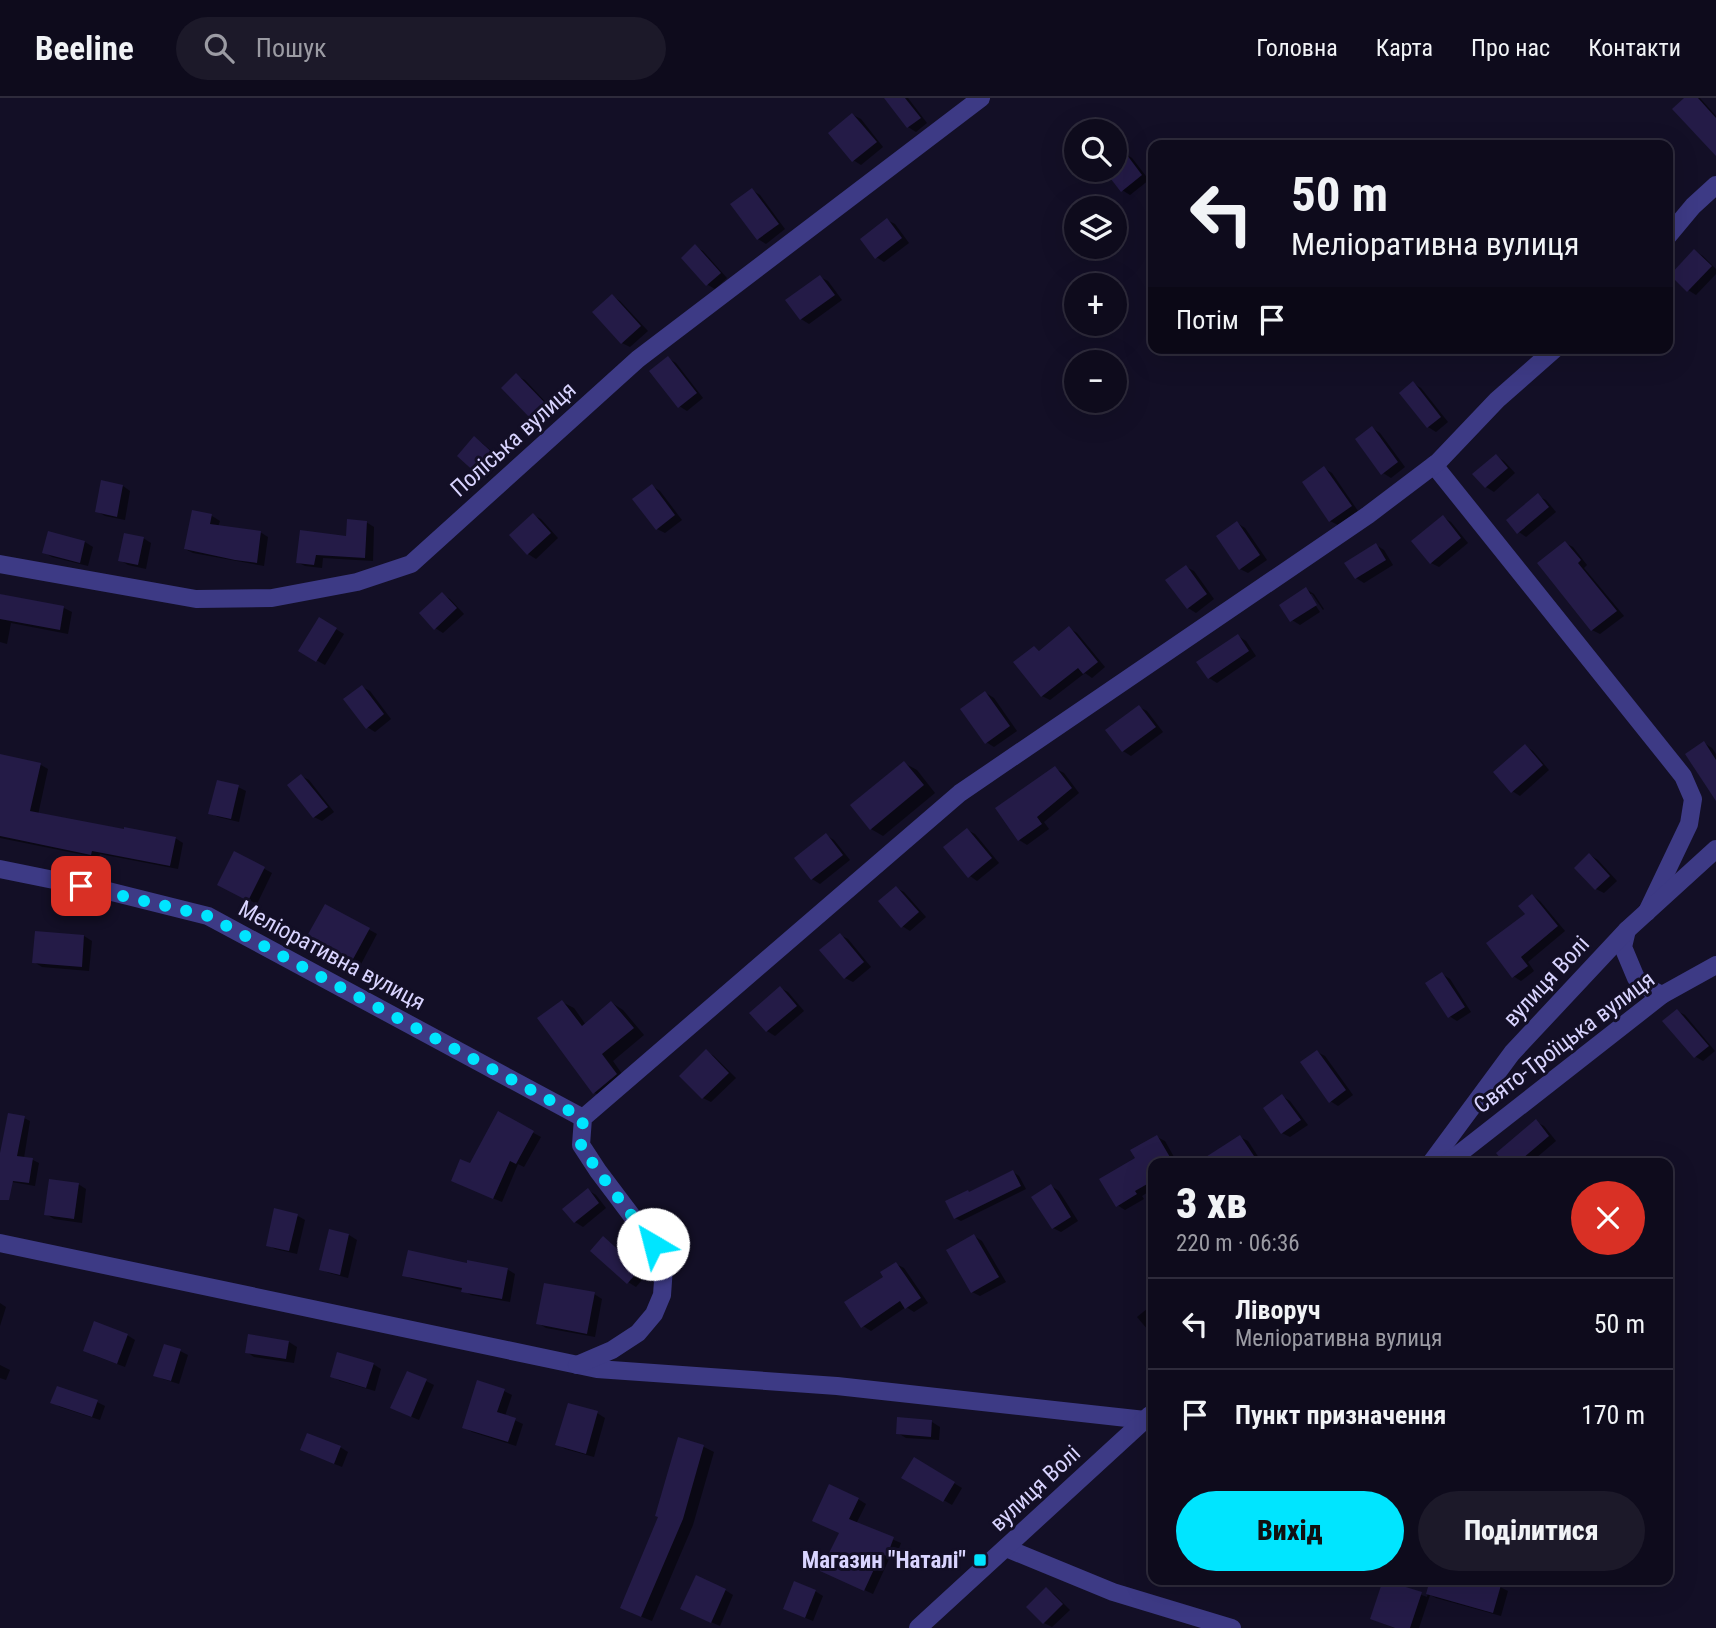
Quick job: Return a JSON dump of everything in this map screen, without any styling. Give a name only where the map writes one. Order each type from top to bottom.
[{"type":"street","name":"Поліська вулиця","points":[[0,564],[196,599],[272,598],[357,582],[411,564],[638,359],[981,98]]},
{"type":"street","points":[[1673,230],[1693,206],[1716,185]]},
{"type":"street","points":[[577,1365],[612,1350],[638,1333],[654,1314],[662,1296],[664,1267],[653,1244],[581,1146],[583,1118],[960,793],[1368,515],[1434,465],[1497,400],[1549,354]]},
{"type":"street","points":[[1434,465],[1683,776],[1693,799],[1689,824],[1647,912]]},
{"type":"street","name":"вулиця Волі","points":[[1434,1158],[1512,1053],[1627,930],[1716,849]]},
{"type":"street","name":"Меліоративна вулиця","points":[[0,869],[108,891],[208,916],[583,1118]]},
{"type":"street","points":[[1627,930],[1623,947],[1636,978],[1662,995]]},
{"type":"street","name":"Свято-Троїцька вулиця","points":[[1454,1158],[1662,995],[1716,965]]},
{"type":"street","points":[[0,1243],[597,1369],[837,1386],[1148,1416]]},
{"type":"street","name":"вулиця Волі","points":[[918,1628],[1148,1417]]},
{"type":"street","points":[[1006,1548],[1113,1592],[1232,1628]]},
{"type":"building","points":[[884,98],[905,98],[921,118],[907,128]]},
{"type":"building","points":[[1684,98],[1698,98],[1716,118],[1716,156],[1672,109]]},
{"type":"building","points":[[852,113],[877,142],[852,162],[828,133]]},
{"type":"building","points":[[1127,155],[1142,175],[1121,192],[1113,182],[1127,182]]},
{"type":"building","points":[[752,188],[779,224],[757,240],[730,204]]},
{"type":"building","points":[[887,218],[902,238],[875,259],[860,239]]},
{"type":"building","points":[[695,244],[721,273],[706,286],[681,258]]},
{"type":"building","points":[[1694,249],[1712,266],[1687,292],[1673,278],[1673,272]]},
{"type":"building","points":[[820,275],[835,295],[800,320],[785,300]]},
{"type":"building","points":[[612,294],[641,326],[621,344],[592,312]]},
{"type":"building","points":[[668,356],[697,393],[678,408],[649,371]]},
{"type":"building","points":[[516,373],[547,405],[532,420],[501,388]]},
{"type":"building","points":[[1413,381],[1441,417],[1427,428],[1399,393]]},
{"type":"building","points":[[1372,426],[1398,462],[1381,475],[1355,439]]},
{"type":"building","points":[[474,436],[495,455],[478,475],[457,456]]},
{"type":"building","points":[[1496,454],[1508,468],[1485,488],[1472,474]]},
{"type":"building","points":[[1324,466],[1352,506],[1329,522],[1302,482]]},
{"type":"building","points":[[101,480],[123,485],[117,517],[95,512]]},
{"type":"building","points":[[652,484],[675,515],[656,530],[632,499]]},
{"type":"building","points":[[1538,493],[1549,507],[1517,534],[1506,520]]},
{"type":"building","points":[[192,510],[212,514],[210,524],[261,531],[257,563],[184,549]]},
{"type":"building","points":[[533,513],[551,533],[527,555],[509,535]]},
{"type":"building","points":[[1443,515],[1461,538],[1430,564],[1411,541]]},
{"type":"building","points":[[347,519],[367,521],[365,558],[316,555],[314,565],[296,563],[300,530],[346,536]]},
{"type":"building","points":[[1237,521],[1260,555],[1239,570],[1216,536]]},
{"type":"building","points":[[48,531],[85,541],[80,563],[42,553]]},
{"type":"building","points":[[124,533],[144,537],[138,565],[118,561]]},
{"type":"building","points":[[1565,541],[1581,560],[1578,563],[1617,611],[1591,631],[1537,563]]},
{"type":"building","points":[[1376,543],[1386,560],[1355,579],[1344,563]]},
{"type":"building","points":[[1186,565],[1207,594],[1187,609],[1165,580]]},
{"type":"building","points":[[1306,587],[1317,605],[1290,622],[1279,605]]},
{"type":"building","points":[[442,592],[457,608],[434,630],[419,613]]},
{"type":"building","points":[[0,594],[64,606],[60,630],[0,619]]},
{"type":"building","points":[[319,617],[337,628],[316,662],[298,651]]},
{"type":"building","points":[[1069,626],[1098,662],[1083,674],[1078,668],[1041,697],[1013,662],[1034,646],[1039,651]]},
{"type":"building","points":[[1238,634],[1249,651],[1208,679],[1196,662]]},
{"type":"building","points":[[362,685],[384,714],[366,729],[343,699]]},
{"type":"building","points":[[985,691],[1010,726],[985,744],[960,709]]},
{"type":"building","points":[[1139,705],[1156,727],[1122,752],[1105,730]]},
{"type":"building","points":[[1704,741],[1716,760],[1716,801],[1685,754]]},
{"type":"building","points":[[1525,744],[1543,765],[1511,793],[1493,772]]},
{"type":"building","points":[[0,754],[41,763],[30,811],[176,837],[170,866],[92,851],[91,855],[0,836]]},
{"type":"building","points":[[904,761],[924,785],[870,830],[850,805]]},
{"type":"building","points":[[1055,766],[1072,788],[1037,817],[1042,824],[1018,841],[995,808]]},
{"type":"building","points":[[301,774],[328,807],[313,818],[287,785]]},
{"type":"building","points":[[217,780],[239,785],[231,819],[208,814]]},
{"type":"building","points":[[967,828],[992,858],[968,878],[943,847]]},
{"type":"building","points":[[826,833],[843,855],[811,880],[794,858]]},
{"type":"building","points":[[234,851],[265,867],[248,901],[217,885]]},
{"type":"building","points":[[1589,853],[1610,876],[1595,890],[1574,868]]},
{"type":"building","points":[[896,886],[919,912],[901,928],[878,901]]},
{"type":"building","points":[[1532,894],[1558,926],[1521,957],[1528,966],[1512,978],[1486,943],[1525,914],[1518,906]]},
{"type":"building","points":[[325,904],[370,928],[352,961],[307,936]]},
{"type":"building","points":[[35,931],[84,935],[82,967],[32,963]]},
{"type":"building","points":[[840,933],[864,962],[844,979],[819,950]]},
{"type":"building","points":[[1442,972],[1465,1007],[1448,1018],[1425,983]]},
{"type":"building","points":[[780,986],[797,1006],[766,1032],[749,1013]]},
{"type":"building","points":[[562,1000],[582,1026],[611,1001],[634,1028],[602,1054],[617,1074],[593,1094],[537,1018]]},
{"type":"building","points":[[1677,1009],[1709,1046],[1694,1058],[1662,1021]]},
{"type":"building","points":[[706,1049],[729,1073],[702,1099],[679,1076]]},
{"type":"building","points":[[1317,1050],[1346,1090],[1329,1103],[1300,1062]]},
{"type":"building","points":[[1282,1094],[1301,1120],[1281,1134],[1263,1108]]},
{"type":"building","points":[[498,1111],[534,1131],[516,1164],[510,1161],[493,1199],[451,1181],[460,1159],[470,1163]]},
{"type":"building","points":[[8,1113],[25,1116],[17,1156],[33,1158],[29,1183],[13,1181],[9,1200],[0,1200],[0,1153]]},
{"type":"building","points":[[1536,1119],[1549,1136],[1523,1158],[1500,1158],[1496,1153]]},
{"type":"building","points":[[1157,1135],[1170,1158],[1148,1158],[1148,1184],[1116,1207],[1099,1179],[1135,1158],[1130,1150]]},
{"type":"building","points":[[1240,1135],[1254,1156],[1251,1158],[1204,1158]]},
{"type":"building","points":[[1013,1170],[1021,1186],[954,1219],[945,1201]]},
{"type":"building","points":[[49,1179],[79,1183],[74,1219],[44,1215]]},
{"type":"building","points":[[1051,1184],[1071,1217],[1052,1229],[1031,1197]]},
{"type":"building","points":[[588,1188],[599,1203],[574,1223],[562,1209]]},
{"type":"building","points":[[274,1208],[298,1214],[289,1251],[266,1246]]},
{"type":"building","points":[[329,1229],[349,1234],[340,1275],[319,1270]]},
{"type":"building","points":[[974,1234],[999,1277],[971,1293],[946,1250]]},
{"type":"building","points":[[603,1236],[640,1269],[627,1284],[590,1251]]},
{"type":"building","points":[[408,1250],[467,1263],[467,1260],[508,1268],[502,1299],[461,1292],[462,1288],[402,1276]]},
{"type":"building","points":[[896,1262],[921,1298],[905,1309],[900,1301],[861,1328],[844,1302],[883,1277],[880,1272]]},
{"type":"building","points":[[544,1283],[595,1292],[587,1334],[536,1324]]},
{"type":"building","points":[[94,1321],[128,1334],[117,1364],[83,1351]]},
{"type":"building","points":[[248,1334],[289,1341],[286,1359],[245,1353]]},
{"type":"building","points":[[164,1344],[181,1349],[171,1381],[153,1376]]},
{"type":"building","points":[[337,1352],[374,1363],[366,1388],[330,1377]]},
{"type":"building","points":[[407,1371],[427,1379],[411,1417],[390,1408]]},
{"type":"building","points":[[477,1380],[505,1389],[497,1412],[516,1418],[508,1442],[462,1428]]},
{"type":"building","points":[[57,1386],[98,1400],[92,1417],[50,1403]]},
{"type":"building","points":[[568,1403],[598,1411],[586,1454],[555,1445]]},
{"type":"building","points":[[897,1417],[932,1420],[931,1437],[896,1434]]},
{"type":"building","points":[[307,1433],[341,1446],[334,1464],[300,1450]]},
{"type":"building","points":[[678,1437],[704,1445],[683,1519],[641,1617],[620,1608],[658,1517],[655,1516]]},
{"type":"building","points":[[914,1457],[955,1482],[943,1502],[901,1478]]},
{"type":"building","points":[[829,1484],[859,1498],[849,1519],[894,1537],[887,1556],[881,1554],[864,1591],[820,1571],[839,1533],[812,1521]]},
{"type":"building","points":[[696,1575],[726,1589],[711,1623],[680,1609]]},
{"type":"building","points":[[794,1581],[816,1590],[805,1618],[783,1609]]},
{"type":"building","points":[[1381,1585],[1399,1585],[1422,1592],[1410,1628],[1395,1628],[1370,1619]]},
{"type":"building","points":[[1429,1585],[1501,1585],[1493,1613],[1426,1594]]},
{"type":"building","points":[[1046,1587],[1063,1604],[1043,1624],[1026,1607]]},
{"type":"place","name":"Магазин \"Наталі\"","points":[[980,1560]]},
{"type":"route","points":[[81,886],[208,916],[583,1118],[581,1146],[653,1244]]}]
